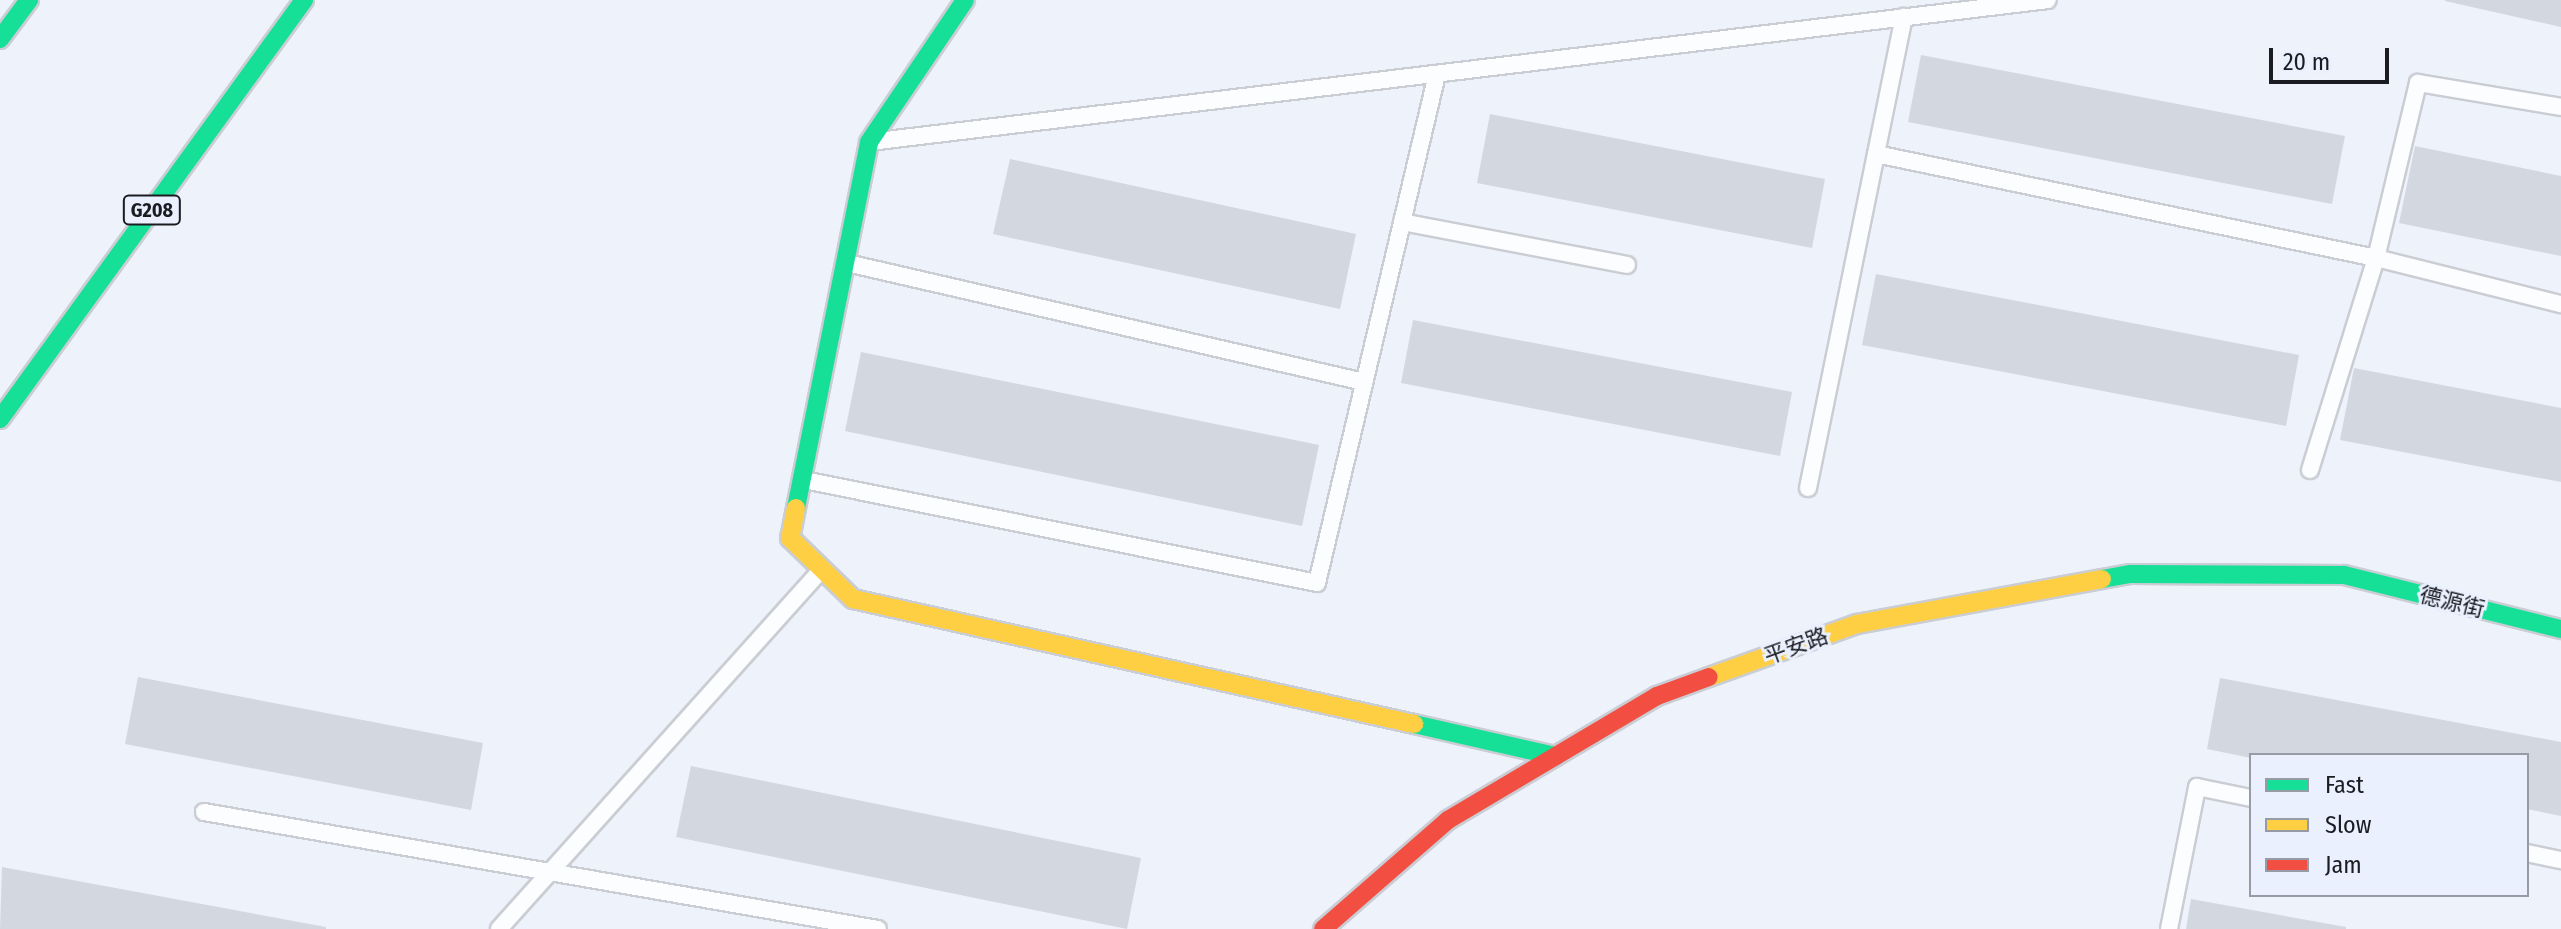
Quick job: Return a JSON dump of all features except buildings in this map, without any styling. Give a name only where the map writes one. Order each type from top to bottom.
[{"type":"main road","points":[[0,39],[29,0]]},
{"type":"main road","name":"G208","points":[[0,419],[304,0]]},
{"type":"main road","points":[[965,0],[869,142],[790,538],[853,599],[1555,756]]},
{"type":"main road","name":"平安路","points":[[1323,929],[1448,820],[1657,696],[1857,624],[2131,574],[2344,575]]},
{"type":"main road","name":"德源街","points":[[2344,575],[2561,629]]},
{"type":"lane","points":[[869,142],[2048,0]]},
{"type":"lane","points":[[1808,488],[1904,17]]},
{"type":"lane","points":[[802,479],[1317,583],[1437,74]]},
{"type":"lane","points":[[2310,470],[2376,258],[2418,83],[2561,107]]},
{"type":"lane","points":[[1876,154],[2376,258],[2561,304]]},
{"type":"lane","points":[[1402,222],[1627,265]]},
{"type":"lane","points":[[845,263],[1364,382]]},
{"type":"lane","points":[[499,929],[822,569]]},
{"type":"lane","points":[[2169,929],[2197,787],[2249,798]]},
{"type":"lane","points":[[204,812],[547,875],[878,929]]},
{"type":"lane","points":[[2529,853],[2561,860]]},
{"type":"traffic: fast","points":[[0,39],[29,0]]},
{"type":"traffic: fast","points":[[0,419],[304,0]]},
{"type":"traffic: fast","points":[[796,508],[869,142],[965,0]]},
{"type":"traffic: fast","points":[[2102,579],[2131,574],[2344,575],[2561,629]]},
{"type":"traffic: fast","points":[[1414,724],[1555,756]]},
{"type":"traffic: slow","points":[[796,508],[790,538],[853,599],[1414,724]]},
{"type":"traffic: slow","points":[[1709,677],[1857,624],[2102,579]]},
{"type":"traffic: jam","points":[[1323,929],[1448,820],[1657,696],[1709,677]]}]
